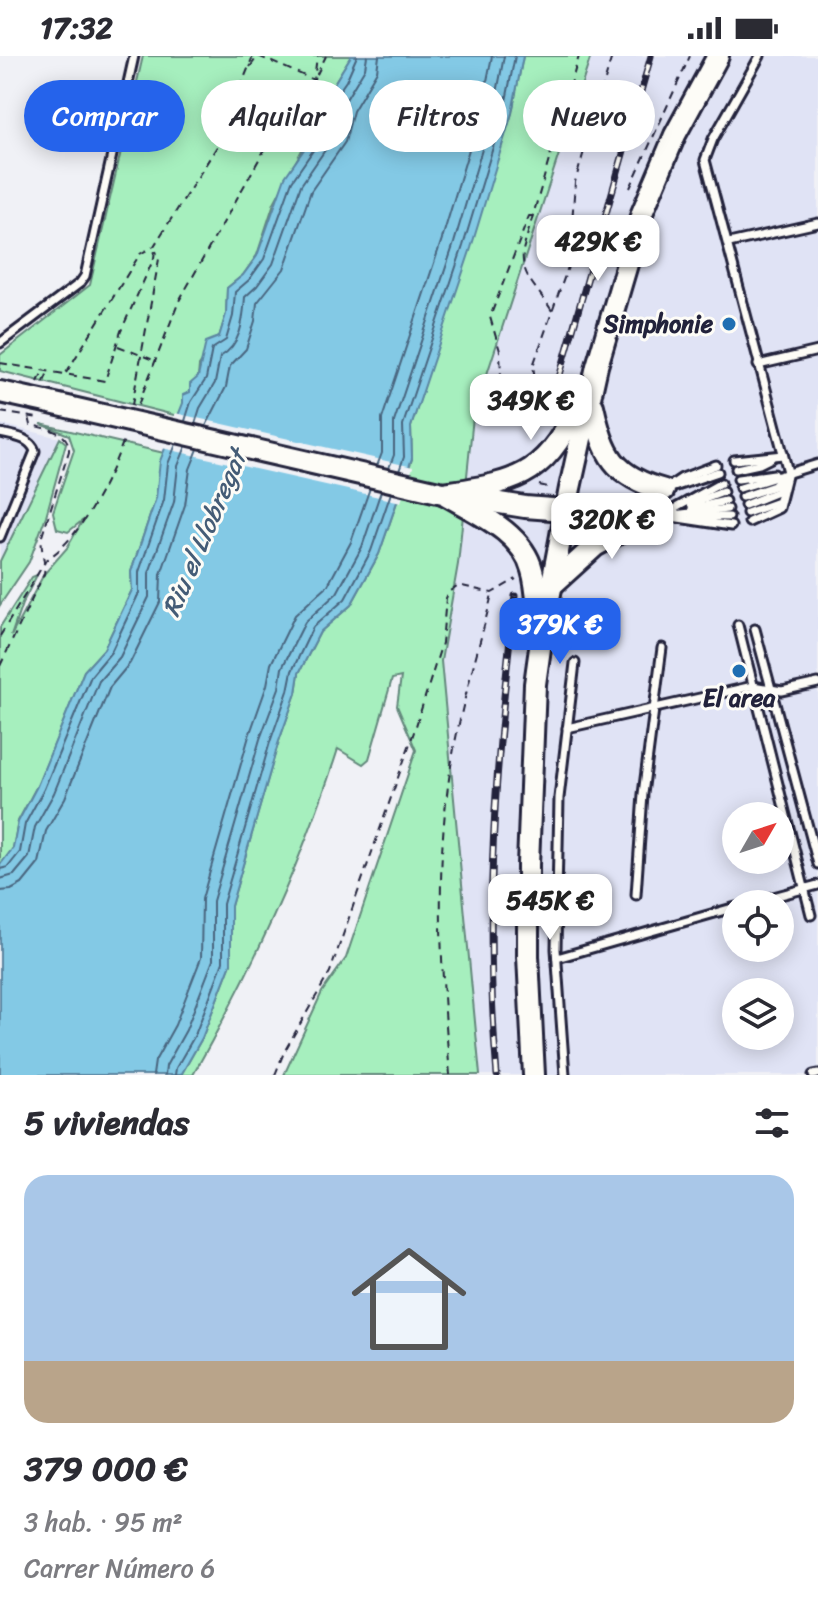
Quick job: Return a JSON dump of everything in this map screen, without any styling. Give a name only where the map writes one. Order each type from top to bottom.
[{"type":"main road","points":[[534,1075],[528,971],[528,865],[535,684],[541,641],[565,510],[597,366],[651,187],[718,56]]},
{"type":"main road","points":[[443,493],[491,486],[528,472],[556,447],[597,366]]},
{"type":"main road","points":[[0,392],[443,493],[525,507],[565,510]]},
{"type":"main road","points":[[591,396],[600,437],[610,459],[629,477],[664,490]]},
{"type":"main road","points":[[443,493],[506,533],[520,546],[533,571],[541,641]]},
{"type":"main road","points":[[552,585],[595,546],[641,521],[663,516]]},
{"type":"lane","points":[[0,343],[80,283],[85,276],[134,56]]},
{"type":"lane","points":[[745,505],[779,508],[788,472],[705,160],[713,139],[760,56]]},
{"type":"lane","points":[[729,243],[818,223]]},
{"type":"lane","points":[[758,365],[818,351]]},
{"type":"lane","points":[[0,433],[26,439],[35,451],[0,537]]},
{"type":"lane","points":[[735,464],[759,464],[783,455]]},
{"type":"lane","points":[[738,479],[818,464]]},
{"type":"lane","points":[[664,490],[682,478],[717,468]]},
{"type":"lane","points":[[745,505],[777,492],[788,472]]},
{"type":"lane","points":[[745,505],[788,472]]},
{"type":"lane","points":[[663,516],[722,488]]},
{"type":"lane","points":[[663,516],[728,513],[663,516]]},
{"type":"lane","points":[[738,625],[811,915]]},
{"type":"lane","points":[[755,629],[818,864]]},
{"type":"lane","points":[[636,895],[643,794],[662,648]]},
{"type":"lane","points":[[565,1075],[557,958],[559,798],[575,663]]},
{"type":"lane","points":[[567,728],[753,686],[782,691],[818,683]]},
{"type":"lane","points":[[794,891],[818,885]]},
{"type":"lane","points":[[557,958],[722,911]]},
{"type":"path","points":[[0,363],[105,381],[154,258],[154,248],[218,145],[253,56]]},
{"type":"path","points":[[248,71],[258,56],[314,80]]},
{"type":"path","points":[[314,80],[317,56]]},
{"type":"path","points":[[314,80],[326,56]]},
{"type":"path","points":[[553,312],[528,279],[522,265],[523,250],[579,56]]},
{"type":"path","points":[[572,419],[555,412],[542,397],[536,386],[533,366],[569,264],[575,182],[612,56]]},
{"type":"path","points":[[630,188],[690,56]]},
{"type":"path","points":[[135,411],[179,301],[263,152]]},
{"type":"path","points":[[533,216],[529,216],[490,317],[500,351],[501,377],[542,397]]},
{"type":"path","points":[[131,408],[159,259],[154,248]]},
{"type":"path","points":[[66,373],[140,254],[154,248]]},
{"type":"path","points":[[117,346],[156,361]]},
{"type":"path","points":[[38,382],[46,370]]},
{"type":"path","points":[[29,417],[44,401],[46,370]]},
{"type":"path","points":[[0,412],[29,417]]},
{"type":"path","points":[[0,666],[44,574],[46,560],[40,546],[69,443],[56,431],[31,425],[29,417]]},
{"type":"path","points":[[0,636],[46,560],[58,552],[77,528],[113,470],[125,436]]},
{"type":"path","points":[[536,481],[540,486],[555,488]]},
{"type":"path","points":[[275,1075],[284,1052],[330,972],[442,643],[446,598],[458,585],[492,593],[533,571]]},
{"type":"path","points":[[450,1075],[439,872],[452,759],[492,593]]},
{"type":"shaded area","points":[[591,56],[818,56],[818,1075],[480,1075],[441,661],[458,564],[473,417],[560,152],[655,152],[655,80],[583,80]]},
{"type":"shaded area","points":[[0,424],[60,438],[0,561]]},
{"type":"green space","points":[[143,56],[351,56],[336,80],[201,80],[201,152],[301,152],[274,203],[257,255],[243,275],[227,288],[226,314],[219,337],[199,366],[198,377],[178,416],[0,371],[0,355],[90,285],[121,152],[185,152],[185,80],[137,80]]},
{"type":"green space","points":[[523,56],[591,56],[583,80],[523,80],[523,152],[560,152],[473,417],[458,564],[441,661],[480,1075],[284,1075],[322,992],[346,958],[416,750],[397,706],[401,677],[392,679],[369,759],[363,764],[338,749],[292,875],[255,956],[193,1075],[181,1075],[202,1038],[231,963],[231,906],[296,693],[299,673],[320,632],[351,605],[379,554],[412,459],[411,427],[499,152],[507,152],[507,129]]},
{"type":"green space","points":[[41,424],[164,453],[156,498],[131,572],[132,590],[104,649],[84,671],[39,782],[18,821],[13,848],[0,866],[0,627],[32,577],[37,575],[22,604],[11,636],[44,574],[67,548],[83,520],[68,532],[57,529],[53,512],[74,450],[69,435]]},
{"type":"green space","points":[[60,438],[66,443],[46,516],[29,562],[0,605],[0,561]]},
{"type":"water","name":"Riu el Llobregat","points":[[351,56],[523,56],[507,129],[507,80],[369,80],[369,152],[500,152],[411,427],[412,458],[379,554],[351,605],[320,632],[299,673],[296,693],[231,906],[231,963],[202,1038],[181,1075],[0,1075],[0,865],[13,848],[18,822],[37,786],[84,671],[104,649],[132,590],[131,572],[156,498],[160,461],[183,403],[183,395],[190,392],[190,384],[198,377],[206,342],[219,337],[226,314],[227,288],[243,275],[257,256],[285,177],[302,152],[353,152],[353,80],[336,80]]},
{"type":"pier","points":[[175,413],[413,467],[401,502],[162,448]]},
{"type":"railway","points":[[553,399],[651,56]]},
{"type":"railway","points":[[497,1075],[491,955],[494,835],[502,715],[515,596]]},
{"type":"place","name":"Simphonie","points":[[729,324]]},
{"type":"place","name":"El area","points":[[739,671]]}]
